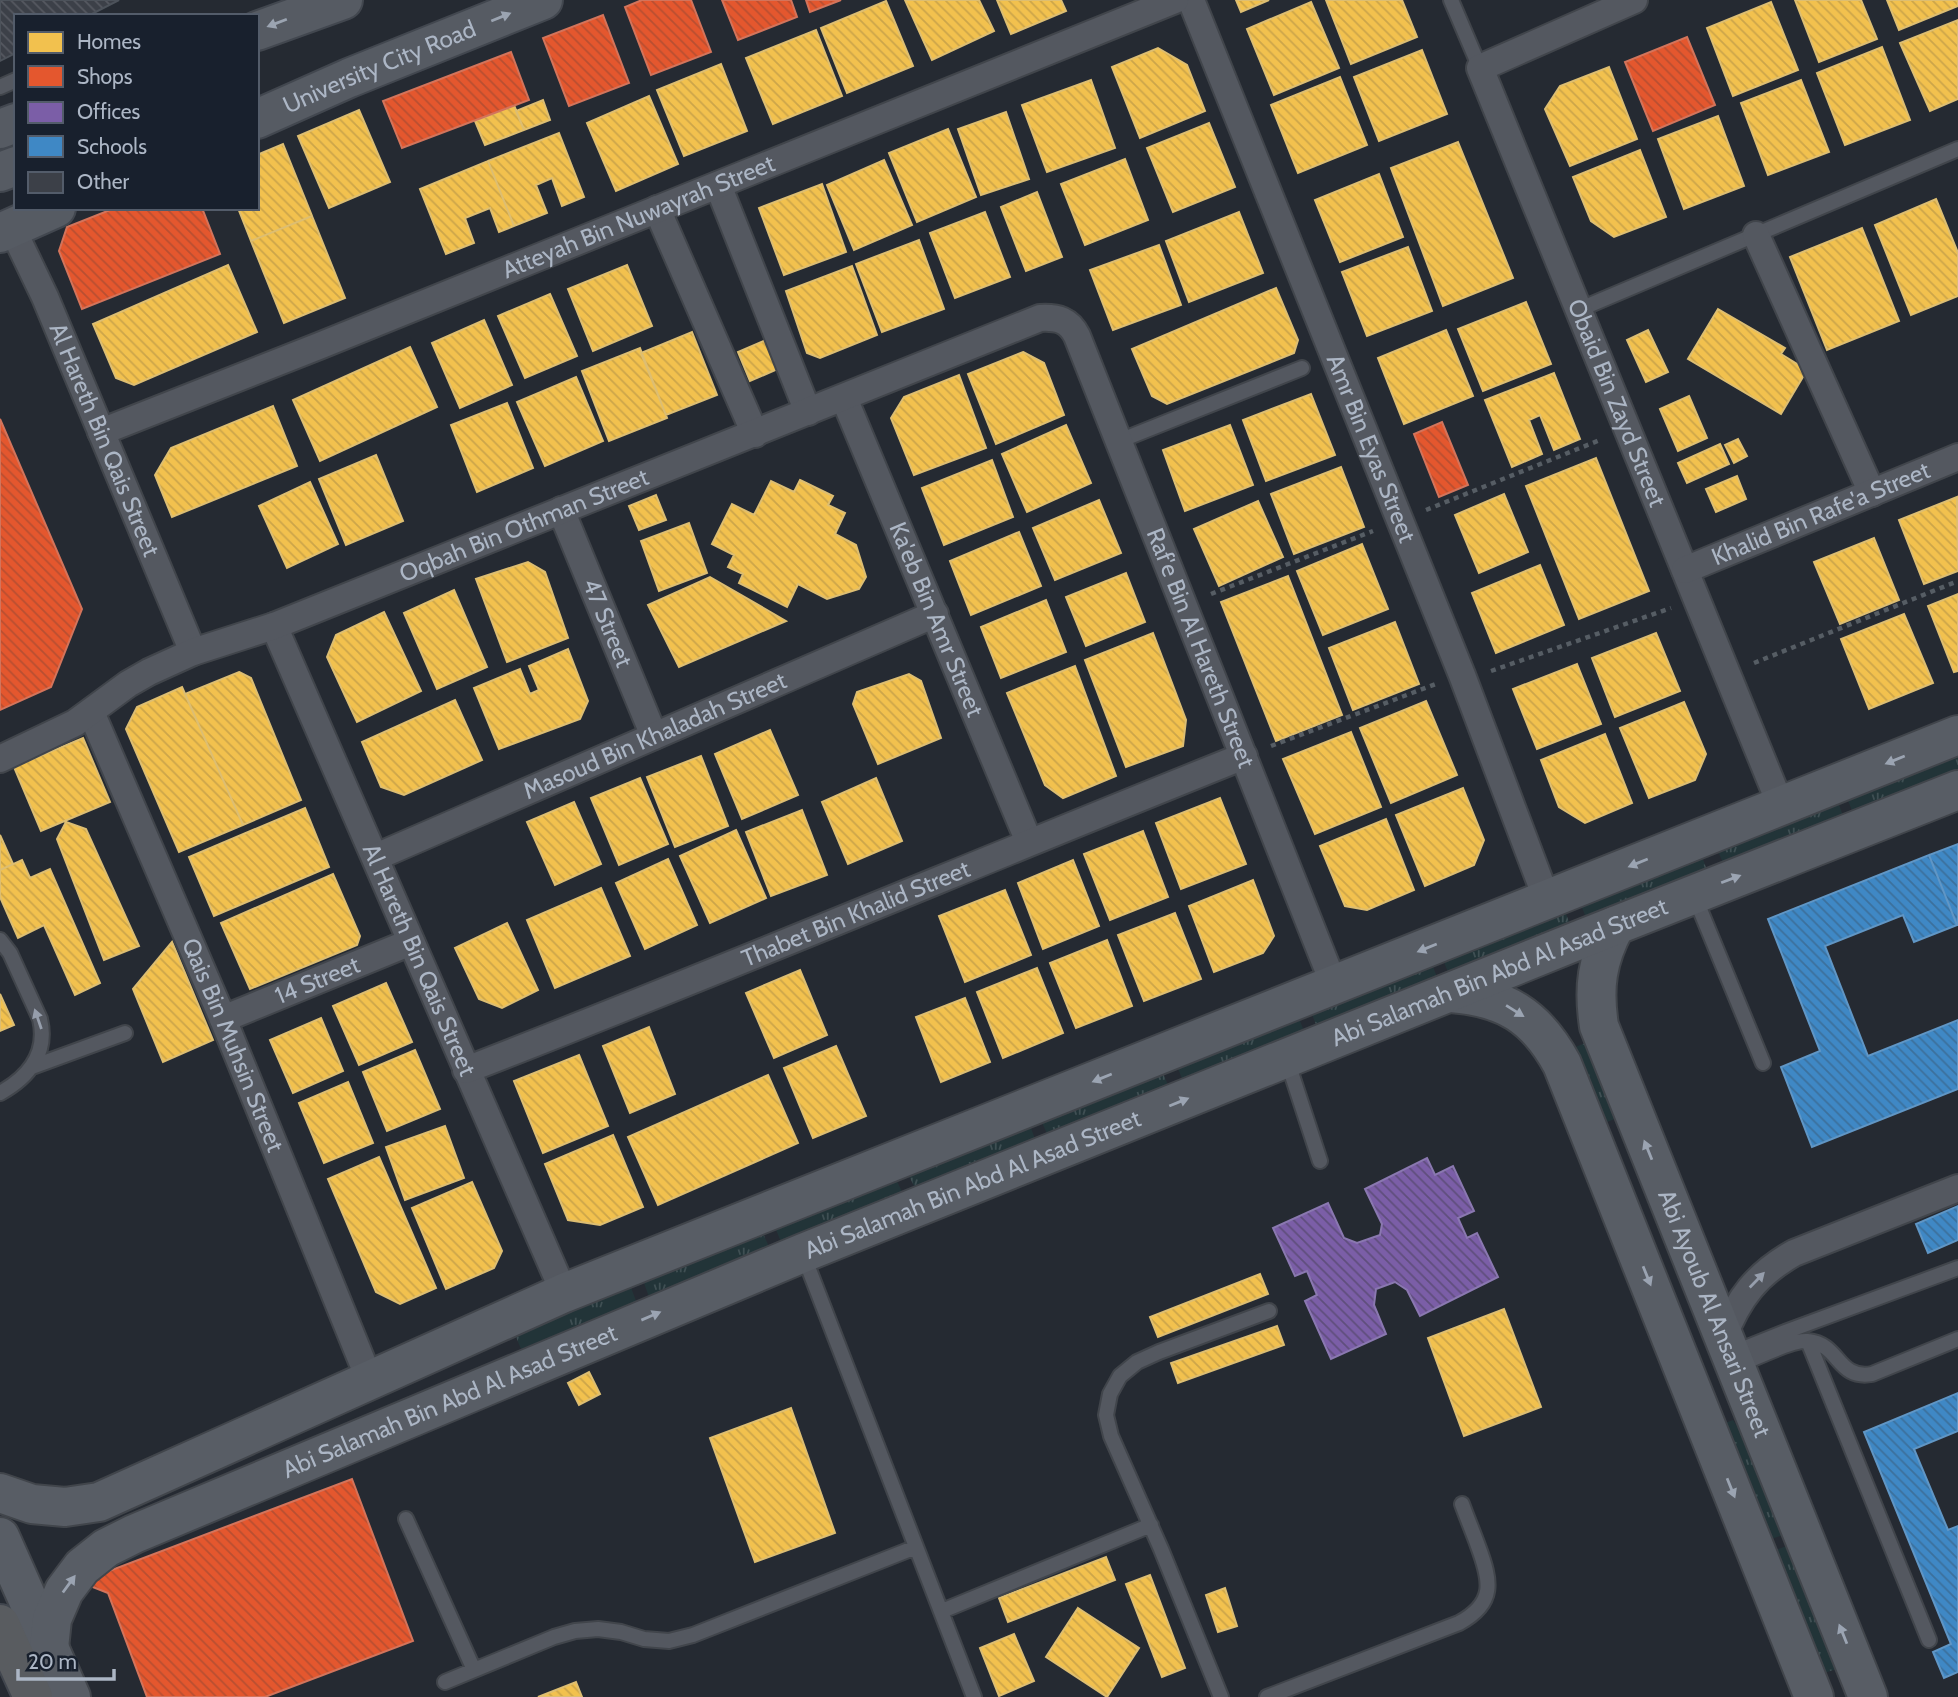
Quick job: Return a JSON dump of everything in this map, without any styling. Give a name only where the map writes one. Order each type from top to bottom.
[{"type":"highway","points":[[0,1624],[33,1697]]},
{"type":"main road","points":[[259,30],[342,0]]},
{"type":"main road","name":"University City Road","points":[[259,118],[349,78],[543,0]]},
{"type":"main road","points":[[6,230],[51,210]]},
{"type":"street","name":"Atteyah Bin Nuwayrah Street","points":[[101,432],[1175,0]]},
{"type":"street","name":"Amr Bin Eyas Street","points":[[1191,0],[1463,677],[1547,900]]},
{"type":"street","points":[[1480,68],[1634,0]]},
{"type":"street","name":"Obaid Bin Zayd Street","points":[[1480,68],[1781,806]]},
{"type":"street","points":[[718,185],[808,412]]},
{"type":"street","points":[[657,209],[755,434]]},
{"type":"street","name":"Al Hareth Bin Qais Street","points":[[6,230],[45,297],[193,652]]},
{"type":"street","points":[[1756,234],[1872,493]]},
{"type":"street","name":"Oqbah Bin Othman Street","points":[[0,759],[56,733],[91,712],[128,684],[193,652],[274,626],[1040,318],[1059,318]]},
{"type":"street","name":"Raf'e Bin Al Hareth Street","points":[[1059,318],[1067,322],[1077,336],[1334,985]]},
{"type":"street","name":"Ka'eb Bin Amr Street","points":[[844,398],[1029,842]]},
{"type":"street","name":"Khalid Bin Rafe'a Street","points":[[1685,570],[1958,457]]},
{"type":"street","name":"47 Street","points":[[562,510],[654,736]]},
{"type":"street","name":"Masoud Bin Khaladah Street","points":[[376,857],[935,614]]},
{"type":"street","name":"Al Hareth Bin Qais Street","points":[[274,626],[564,1293]]},
{"type":"street","name":"Qais Bin Muhsin Street","points":[[91,712],[223,1019],[370,1381]]},
{"type":"street","name":"Abi Salamah Bin Abd Al Asad Street","points":[[0,1493],[32,1504],[65,1507],[99,1502],[564,1293],[1958,735]]},
{"type":"street","name":"Thabet Bin Khalid Street","points":[[466,1070],[1244,756]]},
{"type":"street","name":"Abi Salamah Bin Abd Al Asad Street","points":[[49,1648],[52,1619],[64,1591],[82,1567],[106,1548],[320,1455],[803,1253],[1958,790]]},
{"type":"street","name":"Abi Ayoub Al Ansari Street","points":[[1615,926],[1599,964],[1596,984],[1599,1026],[1868,1697]]},
{"type":"street","name":"14 Street","points":[[223,1019],[411,942]]},
{"type":"street","name":"Abi Ayoub Al Ansari Street","points":[[1451,993],[1475,994],[1518,1011],[1536,1026],[1551,1044],[1562,1064],[1814,1697]]},
{"type":"street","points":[[1633,1241],[1658,1244],[1670,1256],[1702,1339],[1719,1363],[1732,1360],[1738,1303],[1762,1274],[1777,1262],[1958,1188]]},
{"type":"street","points":[[320,1455],[315,1437],[322,1419],[370,1381]]},
{"type":"street","points":[[0,1537],[71,1697]]},
{"type":"lane","name":"Obaid Bin Zayd Street","points":[[1451,0],[1480,68]]},
{"type":"lane","points":[[1578,310],[1958,149]]},
{"type":"lane","points":[[1119,441],[1302,368]]},
{"type":"lane","points":[[1693,894],[1763,1063]]},
{"type":"lane","points":[[0,940],[10,953],[40,1019],[42,1030],[39,1055],[33,1067],[13,1086],[0,1093]]},
{"type":"lane","points":[[33,1067],[125,1034]]},
{"type":"lane","points":[[1287,1059],[1320,1161]]},
{"type":"lane","points":[[803,1253],[974,1697]]},
{"type":"lane","points":[[1732,1360],[1785,1332],[1958,1268]]},
{"type":"lane","points":[[1221,1697],[1151,1525],[1111,1436],[1106,1415],[1110,1394],[1121,1376],[1137,1362],[1269,1311]]},
{"type":"lane","points":[[1732,1360],[1808,1340],[1829,1349],[1851,1373],[1861,1376],[1958,1339]]},
{"type":"lane","points":[[1808,1340],[1929,1640]]},
{"type":"lane","points":[[1267,1697],[1472,1616],[1487,1592],[1488,1578],[1462,1504]]},
{"type":"lane","points":[[406,1519],[474,1670]]},
{"type":"lane","points":[[942,1611],[1151,1525]]},
{"type":"lane","points":[[445,1682],[575,1631],[598,1629],[668,1641],[693,1635],[916,1548]]},
{"type":"path","points":[[1727,674],[1958,581]]},
{"type":"path","points":[[1244,756],[1463,677],[1697,600]]},
{"type":"green space","points":[[1958,751],[1958,769],[1853,813],[1847,798]]},
{"type":"green space","points":[[1837,799],[1843,816],[1724,865],[1717,849]]},
{"type":"green space","points":[[1701,854],[1707,870],[1587,920],[1581,905]]},
{"type":"green space","points":[[1564,909],[1570,924],[1449,974],[1443,960]]},
{"type":"green space","points":[[1431,962],[1437,977],[1317,1027],[1311,1012]]},
{"type":"green space","points":[[1298,1016],[1304,1031],[1183,1081],[1177,1066]]},
{"type":"green space","points":[[1588,1042],[1617,1118],[1602,1124],[1573,1048]]},
{"type":"green space","points":[[1162,1071],[1168,1085],[1048,1136],[1041,1120]]},
{"type":"green space","points":[[1029,1123],[1035,1139],[915,1188],[908,1174]]},
{"type":"green space","points":[[895,1177],[902,1192],[781,1242],[775,1227]]},
{"type":"green space","points":[[762,1231],[769,1247],[649,1297],[643,1280]]},
{"type":"green space","points":[[630,1285],[636,1301],[521,1349],[514,1332]]},
{"type":"green space","points":[[1733,1420],[1749,1445],[1786,1534],[1771,1539],[1725,1423]]},
{"type":"green space","points":[[1792,1544],[1840,1668],[1824,1673],[1776,1550]]},
{"type":"building: Homes","points":[[905,0],[979,0],[994,31],[932,60]]},
{"type":"building: Homes","points":[[997,0],[1061,0],[1066,11],[1011,34]]},
{"type":"building: Homes","points":[[1236,0],[1269,0],[1241,12]]},
{"type":"building: Homes","points":[[1326,0],[1402,0],[1417,37],[1351,64]]},
{"type":"building: Homes","points":[[1795,0],[1861,0],[1877,39],[1819,62]]},
{"type":"building: Homes","points":[[1887,0],[1958,0],[1958,6],[1899,30]]},
{"type":"building: Homes","points":[[886,1],[913,66],[847,93],[821,28]]},
{"type":"building: Homes","points":[[1311,2],[1339,68],[1274,95],[1247,29]]},
{"type":"building: Homes","points":[[1771,2],[1798,70],[1733,96],[1707,28]]},
{"type":"building: Homes","points":[[1958,20],[1958,99],[1930,111],[1900,43]]},
{"type":"building: Homes","points":[[816,30],[842,96],[773,124],[746,58]]},
{"type":"building: Homes","points":[[1882,47],[1910,120],[1845,145],[1817,73]]},
{"type":"building: Homes","points":[[1158,48],[1187,65],[1205,111],[1140,138],[1112,67]]},
{"type":"building: Homes","points":[[1422,50],[1447,114],[1379,141],[1354,77]]},
{"type":"building: Homes","points":[[721,64],[747,131],[684,156],[657,90]]},
{"type":"building: Homes","points":[[1609,67],[1637,139],[1570,166],[1545,109],[1560,86]]},
{"type":"building: Homes","points":[[1340,77],[1367,145],[1298,173],[1271,105]]},
{"type":"building: Homes","points":[[1091,80],[1115,148],[1047,172],[1022,105]]},
{"type":"building: Homes","points":[[1801,80],[1829,152],[1768,175],[1741,103]]},
{"type":"building: Homes","points":[[649,96],[678,164],[616,191],[587,123]]},
{"type":"building: Homes","points":[[543,100],[550,120],[524,130],[516,111]]},
{"type":"building: Homes","points":[[514,105],[524,130],[485,145],[475,121]]},
{"type":"building: Homes","points":[[359,110],[390,182],[329,208],[298,136]]},
{"type":"building: Homes","points":[[1006,112],[1029,179],[981,195],[958,129]]},
{"type":"building: Homes","points":[[1718,116],[1744,186],[1684,209],[1658,139]]},
{"type":"building: Homes","points":[[1209,123],[1235,187],[1173,212],[1147,148]]},
{"type":"building: Homes","points":[[948,129],[976,197],[917,222],[889,153]]},
{"type":"building: Homes","points":[[559,133],[584,197],[562,206],[552,178],[536,185],[547,213],[514,226],[488,161]]},
{"type":"building: Homes","points":[[1458,142],[1513,278],[1443,306],[1391,168]]},
{"type":"building: Homes","points":[[283,144],[312,216],[251,241],[239,210],[259,210],[259,154]]},
{"type":"building: Homes","points":[[1640,150],[1666,217],[1614,237],[1591,221],[1573,177]]},
{"type":"building: Homes","points":[[1125,159],[1148,220],[1085,245],[1061,184]]},
{"type":"building: Homes","points":[[884,160],[912,225],[854,250],[827,185]]},
{"type":"building: Homes","points":[[488,161],[514,226],[499,232],[490,208],[465,218],[474,243],[446,254],[420,189]]},
{"type":"building: Homes","points":[[1379,174],[1403,237],[1340,262],[1315,200]]},
{"type":"building: Homes","points":[[822,184],[846,252],[784,275],[759,208]]},
{"type":"building: Homes","points":[[1037,192],[1062,257],[1026,271],[1001,207]]},
{"type":"building: Homes","points":[[1936,199],[1958,253],[1958,296],[1911,315],[1875,225]]},
{"type":"building: Homes","points":[[985,212],[1010,277],[955,298],[930,233]]},
{"type":"building: Homes","points":[[1239,212],[1263,273],[1189,302],[1166,241]]},
{"type":"building: Homes","points":[[312,216],[345,298],[284,323],[251,241]]},
{"type":"building: Homes","points":[[1862,228],[1899,321],[1827,350],[1790,257]]},
{"type":"building: Homes","points":[[919,240],[944,309],[882,332],[856,264]]},
{"type":"building: Homes","points":[[1159,245],[1181,305],[1113,330],[1090,270]]},
{"type":"building: Homes","points":[[1408,247],[1432,311],[1367,336],[1342,272]]},
{"type":"building: Homes","points":[[228,265],[257,332],[134,385],[116,378],[93,324]]},
{"type":"building: Homes","points":[[627,265],[652,326],[593,351],[568,289]]},
{"type":"building: Homes","points":[[852,266],[877,335],[820,358],[807,353],[786,291]]},
{"type":"building: Homes","points":[[1276,288],[1298,340],[1294,353],[1167,404],[1152,396],[1132,349]]},
{"type":"building: Homes","points":[[550,294],[577,356],[525,378],[498,316]]},
{"type":"building: Homes","points":[[1526,302],[1551,364],[1483,391],[1458,329]]},
{"type":"building: Homes","points":[[1718,309],[1785,348],[1781,354],[1807,370],[1781,414],[1688,359]]},
{"type":"building: Homes","points":[[484,320],[512,385],[460,408],[432,343]]},
{"type":"building: Homes","points":[[1446,330],[1473,396],[1404,424],[1378,358]]},
{"type":"building: Homes","points":[[1648,330],[1668,372],[1646,382],[1627,340]]},
{"type":"building: Homes","points":[[692,332],[717,395],[666,415],[641,353]]},
{"type":"building: Homes","points":[[768,339],[780,368],[750,381],[738,352]]},
{"type":"building: Homes","points":[[410,347],[437,407],[320,461],[293,400]]},
{"type":"building: Homes","points":[[640,348],[667,418],[609,441],[582,371]]},
{"type":"building: Homes","points":[[1023,352],[1044,363],[1064,415],[996,444],[968,374]]},
{"type":"building: Homes","points":[[1554,373],[1580,439],[1554,450],[1540,415],[1529,420],[1542,454],[1512,467],[1485,400]]},
{"type":"building: Homes","points":[[959,375],[986,448],[914,475],[891,418],[904,397]]},
{"type":"building: Homes","points":[[576,377],[603,441],[545,466],[517,402]]},
{"type":"building: Homes","points":[[1311,394],[1335,455],[1266,481],[1243,420]]},
{"type":"building: Homes","points":[[1689,396],[1707,438],[1678,451],[1660,409]]},
{"type":"building: Homes","points":[[507,403],[533,468],[477,492],[451,425]]},
{"type":"building: Homes","points":[[273,406],[297,466],[172,517],[155,475],[171,448]]},
{"type":"building: Homes","points":[[1066,425],[1091,483],[1027,512],[1002,454]]},
{"type":"building: Homes","points":[[1230,425],[1253,485],[1185,511],[1163,450]]},
{"type":"building: Homes","points":[[1738,439],[1747,456],[1734,463],[1725,445]]},
{"type":"building: Homes","points":[[1720,444],[1729,464],[1687,483],[1678,463]]},
{"type":"building: Homes","points":[[376,455],[403,521],[346,545],[319,479]]},
{"type":"building: Homes","points":[[1596,458],[1649,591],[1579,619],[1526,486]]},
{"type":"building: Homes","points":[[992,460],[1013,517],[944,545],[922,488]]},
{"type":"building: Homes","points":[[1341,467],[1364,527],[1294,554],[1271,494]]},
{"type":"building: Homes","points":[[1737,476],[1746,499],[1716,512],[1706,489]]},
{"type":"building: Homes","points":[[800,480],[833,496],[828,505],[845,513],[835,534],[856,545],[866,577],[859,589],[827,599],[798,584],[787,607],[739,583],[743,574],[728,567],[734,555],[712,544],[732,504],[754,515],[771,481],[794,492]]},
{"type":"building: Homes","points":[[310,482],[338,544],[287,568],[259,506]]},
{"type":"building: Homes","points":[[1504,494],[1528,552],[1479,573],[1455,515]]},
{"type":"building: Homes","points":[[656,495],[666,520],[639,530],[629,506]]},
{"type":"building: Homes","points":[[1957,497],[1958,571],[1924,584],[1899,520]]},
{"type":"building: Homes","points":[[1099,500],[1121,553],[1055,580],[1033,528]]},
{"type":"building: Homes","points":[[1258,501],[1283,557],[1219,586],[1194,529]]},
{"type":"building: Homes","points":[[689,523],[707,573],[659,591],[641,541]]},
{"type":"building: Homes","points":[[1019,532],[1041,586],[971,615],[950,561]]},
{"type":"building: Homes","points":[[1874,538],[1899,600],[1840,624],[1814,562]]},
{"type":"building: Homes","points":[[1362,544],[1388,609],[1323,635],[1297,571]]},
{"type":"building: Homes","points":[[528,562],[545,572],[568,638],[507,662],[476,579]]},
{"type":"building: Homes","points":[[1540,565],[1564,625],[1496,653],[1472,593]]},
{"type":"building: Homes","points":[[1126,573],[1145,622],[1086,646],[1066,597]]},
{"type":"building: Homes","points":[[1288,576],[1342,715],[1276,741],[1221,602]]},
{"type":"building: Homes","points":[[710,577],[786,621],[679,667],[648,605]]},
{"type":"building: Homes","points":[[454,590],[487,667],[437,689],[404,613]]},
{"type":"building: Homes","points":[[1958,594],[1958,671],[1954,672],[1928,606]]},
{"type":"building: Homes","points":[[1046,600],[1066,652],[1001,678],[981,627]]},
{"type":"building: Homes","points":[[384,612],[421,691],[357,722],[327,657],[336,635]]},
{"type":"building: Homes","points":[[1904,614],[1933,683],[1869,709],[1841,639]]},
{"type":"building: Homes","points":[[1395,622],[1419,684],[1353,710],[1329,648]]},
{"type":"building: Homes","points":[[1153,633],[1186,720],[1183,746],[1126,767],[1085,660]]},
{"type":"building: Homes","points":[[1656,633],[1680,691],[1615,717],[1592,658]]},
{"type":"building: Homes","points":[[568,649],[588,701],[580,719],[499,749],[474,688],[520,669],[530,694],[539,690],[529,666]]},
{"type":"building: Homes","points":[[1577,664],[1601,724],[1537,749],[1513,689]]},
{"type":"building: Homes","points":[[1075,666],[1116,776],[1063,798],[1045,785],[1007,693]]},
{"type":"building: Homes","points":[[239,672],[251,678],[301,800],[243,825],[185,694]]},
{"type":"building: Homes","points":[[909,674],[921,681],[941,738],[878,764],[853,704],[857,692]]},
{"type":"building: Homes","points":[[182,687],[243,825],[179,852],[126,729],[137,707]]},
{"type":"building: Homes","points":[[455,700],[482,760],[404,795],[381,787],[362,742]]},
{"type":"building: Homes","points":[[1426,701],[1457,775],[1391,803],[1360,728]]},
{"type":"building: Homes","points":[[1684,702],[1706,754],[1695,780],[1649,798],[1620,728]]},
{"type":"building: Homes","points":[[770,730],[798,795],[742,819],[715,754]]},
{"type":"building: Homes","points":[[1351,732],[1381,807],[1315,834],[1283,759]]},
{"type":"building: Homes","points":[[1605,734],[1632,803],[1585,823],[1559,807],[1541,760]]},
{"type":"building: Homes","points":[[83,738],[110,802],[41,831],[14,767]]},
{"type":"building: Homes","points":[[701,756],[728,826],[675,847],[647,777]]},
{"type":"building: Homes","points":[[640,778],[668,844],[619,865],[591,798]]},
{"type":"building: Homes","points":[[876,778],[902,841],[848,864],[822,802]]},
{"type":"building: Homes","points":[[1463,788],[1484,840],[1474,865],[1425,886],[1396,815]]},
{"type":"building: Homes","points":[[1220,798],[1246,864],[1181,889],[1156,823]]},
{"type":"building: Homes","points":[[574,802],[601,864],[555,885],[527,822]]},
{"type":"building: Homes","points":[[305,808],[329,867],[214,916],[189,857]]},
{"type":"building: Homes","points":[[802,810],[827,875],[771,896],[746,832]]},
{"type":"building: Homes","points":[[1386,819],[1414,890],[1367,910],[1345,906],[1320,846]]},
{"type":"building: Homes","points":[[66,822],[86,829],[139,946],[104,960],[57,839]]},
{"type":"building: Homes","points":[[736,830],[766,898],[710,923],[680,856]]},
{"type":"building: Homes","points":[[1143,831],[1168,897],[1110,920],[1084,854]]},
{"type":"building: Homes","points":[[0,835],[13,864],[0,870]]},
{"type":"building: Homes","points":[[668,859],[697,925],[645,949],[616,883]]},
{"type":"building: Homes","points":[[22,860],[30,878],[50,869],[100,983],[75,995],[44,925],[18,938],[0,897],[0,870]]},
{"type":"building: Homes","points":[[1073,860],[1099,926],[1043,949],[1018,883]]},
{"type":"building: Homes","points":[[333,874],[360,936],[357,945],[250,989],[221,923]]},
{"type":"building: Homes","points":[[1253,880],[1274,936],[1263,953],[1214,972],[1189,906]]},
{"type":"building: Homes","points":[[601,888],[630,956],[555,988],[527,920]]},
{"type":"building: Homes","points":[[1005,890],[1031,955],[965,982],[939,916]]},
{"type":"building: Homes","points":[[1175,913],[1201,979],[1144,1001],[1118,935]]},
{"type":"building: Homes","points":[[507,923],[538,990],[502,1008],[479,999],[455,948]]},
{"type":"building: Homes","points":[[1107,940],[1132,1006],[1076,1028],[1050,963]]},
{"type":"building: Homes","points":[[172,942],[213,1040],[163,1062],[133,989]]},
{"type":"building: Homes","points":[[1037,968],[1063,1033],[1003,1058],[977,992]]},
{"type":"building: Homes","points":[[800,970],[827,1035],[774,1058],[746,993]]},
{"type":"building: Homes","points":[[386,983],[412,1042],[359,1065],[333,1006]]},
{"type":"building: Homes","points":[[0,994],[14,1025],[0,1031]]},
{"type":"building: Homes","points":[[965,998],[990,1062],[941,1082],[916,1017]]},
{"type":"building: Homes","points":[[321,1018],[343,1071],[293,1093],[270,1040]]},
{"type":"building: Homes","points":[[649,1027],[675,1094],[630,1113],[603,1046]]},
{"type":"building: Homes","points":[[836,1046],[866,1116],[813,1138],[784,1068]]},
{"type":"building: Homes","points":[[415,1050],[440,1109],[387,1131],[363,1072]]},
{"type":"building: Homes","points":[[579,1055],[608,1126],[543,1153],[514,1081]]},
{"type":"building: Homes","points":[[768,1075],[798,1143],[658,1205],[628,1137]]},
{"type":"building: Homes","points":[[348,1082],[373,1143],[324,1163],[299,1103]]},
{"type":"building: Homes","points":[[445,1126],[464,1178],[405,1200],[386,1147]]},
{"type":"building: Homes","points":[[613,1135],[643,1207],[600,1225],[568,1220],[545,1164]]},
{"type":"building: Homes","points":[[379,1157],[436,1288],[400,1304],[376,1292],[328,1179]]},
{"type":"building: Homes","points":[[472,1182],[502,1251],[494,1268],[446,1289],[412,1208]]},
{"type":"building: Homes","points":[[1260,1274],[1268,1294],[1158,1337],[1150,1317]]},
{"type":"building: Homes","points":[[1504,1309],[1541,1407],[1464,1436],[1428,1338]]},
{"type":"building: Homes","points":[[1277,1326],[1284,1345],[1178,1383],[1171,1363]]},
{"type":"building: Homes","points":[[589,1372],[600,1394],[579,1405],[568,1383]]},
{"type":"building: Homes","points":[[791,1408],[835,1533],[755,1562],[710,1438]]},
{"type":"building: Homes","points":[[1106,1557],[1115,1580],[1008,1622],[999,1598]]},
{"type":"building: Homes","points":[[1150,1575],[1185,1668],[1162,1677],[1126,1584]]},
{"type":"building: Homes","points":[[1225,1588],[1237,1626],[1218,1632],[1206,1595]]},
{"type":"building: Homes","points":[[1078,1608],[1139,1648],[1107,1697],[1046,1657]]},
{"type":"building: Homes","points":[[1014,1634],[1034,1681],[999,1696],[980,1648]]},
{"type":"building: Homes","points":[[576,1682],[582,1697],[538,1697]]},
{"type":"building: Shops","points":[[642,0],[691,0],[711,52],[651,75],[625,7]]},
{"type":"building: Shops","points":[[722,0],[791,0],[797,17],[738,40]]},
{"type":"building: Shops","points":[[806,0],[841,0],[810,12]]},
{"type":"building: Shops","points":[[603,15],[629,83],[569,106],[543,38]]},
{"type":"building: Shops","points":[[1687,37],[1715,105],[1653,131],[1625,62]]},
{"type":"building: Shops","points":[[511,52],[529,100],[402,148],[383,101]]},
{"type":"building: Shops","points":[[110,210],[203,210],[220,254],[82,309],[59,251],[67,227]]},
{"type":"building: Shops","points":[[0,419],[82,609],[51,687],[0,710]]},
{"type":"building: Shops","points":[[1442,422],[1468,485],[1439,497],[1414,434]]},
{"type":"building: Shops","points":[[352,1479],[413,1641],[265,1697],[147,1697],[108,1593],[80,1582]]},
{"type":"building: Offices","points":[[1427,1158],[1435,1175],[1453,1166],[1474,1211],[1458,1218],[1467,1238],[1477,1233],[1498,1277],[1420,1316],[1407,1290],[1395,1282],[1376,1289],[1374,1305],[1386,1334],[1331,1359],[1305,1301],[1317,1295],[1307,1271],[1295,1276],[1273,1228],[1328,1203],[1344,1238],[1357,1243],[1380,1235],[1382,1224],[1365,1189]]},
{"type":"building: Schools","points":[[1958,844],[1958,925],[1957,925],[1929,855]]},
{"type":"building: Schools","points":[[1929,855],[1957,925],[1914,942],[1903,915],[1825,946],[1868,1056],[1958,1020],[1958,1089],[1812,1147],[1781,1067],[1820,1051],[1768,919]]},
{"type":"building: Schools","points":[[1958,1206],[1958,1240],[1928,1253],[1916,1224]]},
{"type":"building: Schools","points":[[1958,1393],[1958,1431],[1914,1449],[1948,1530],[1958,1526],[1958,1672],[1944,1678],[1933,1652],[1951,1644],[1864,1432]]},
{"type":"building: Other","points":[[0,0],[119,0],[92,14],[14,14],[14,54],[0,61]]}]
